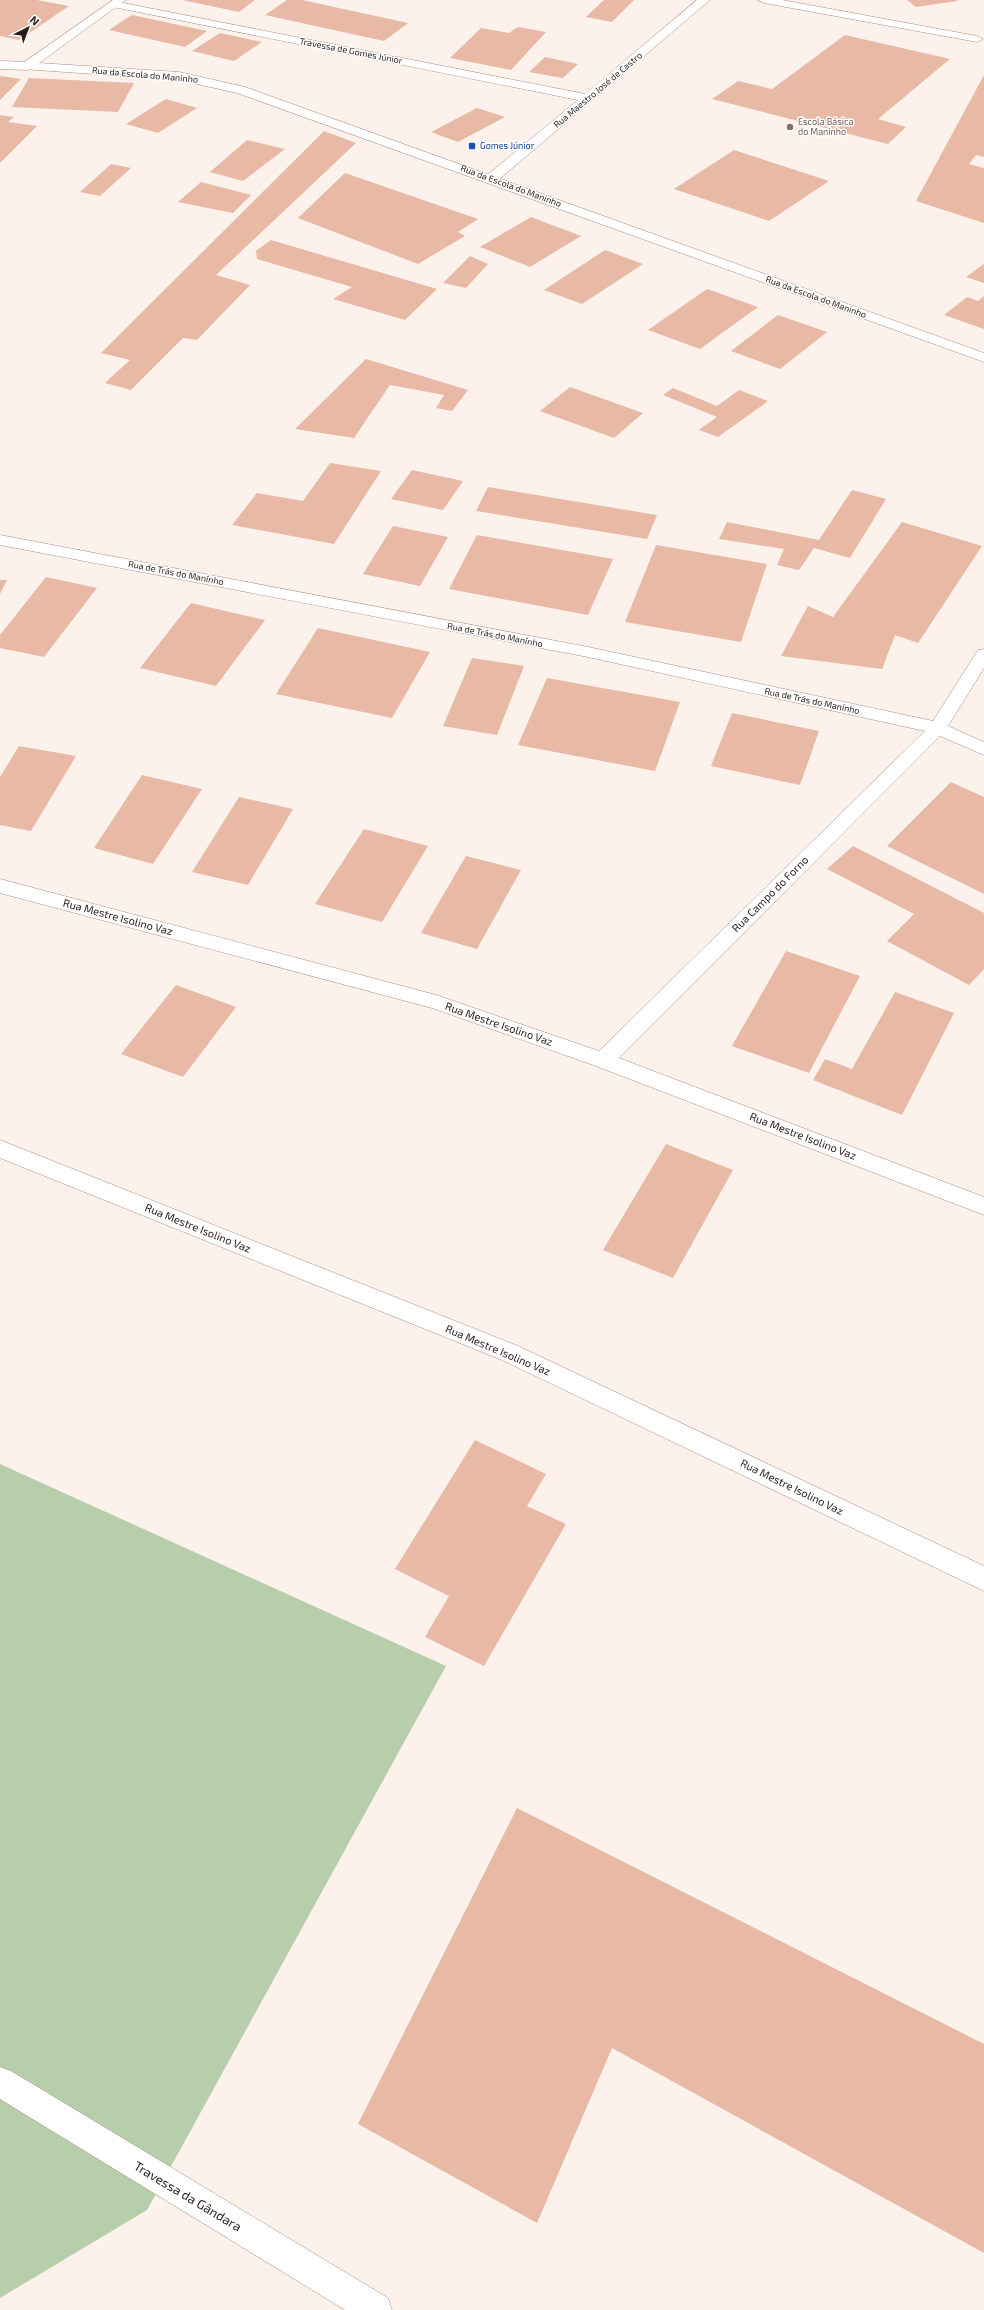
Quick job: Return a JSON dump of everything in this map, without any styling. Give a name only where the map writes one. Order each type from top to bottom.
[{"type":"street","name":"Rua Maestro José de Castro","points":[[491,179],[704,0]]},
{"type":"street","points":[[764,0],[977,39]]},
{"type":"street","name":"Travessa de Gomes Júnior","points":[[116,2],[589,98]]},
{"type":"street","points":[[27,66],[116,2]]},
{"type":"street","name":"Rua da Escola do Maninho","points":[[0,65],[179,76],[220,84],[261,96],[984,358]]},
{"type":"street","name":"Rua de Trás do Manínho","points":[[0,540],[588,652],[938,728],[984,749]]},
{"type":"street","name":"Rua Campo do Forno","points":[[603,1060],[938,728],[984,654]]},
{"type":"street","name":"Rua Mestre Isolino Vaz","points":[[0,886],[436,1002],[603,1060],[984,1206]]},
{"type":"street","name":"Rua Mestre Isolino Vaz","points":[[0,1150],[510,1353],[984,1579]]},
{"type":"street","name":"Travessa da Gândara","points":[[0,2082],[376,2310]]},
{"type":"green space","points":[[0,1464],[446,1666],[147,2210],[0,2298]]},
{"type":"building","points":[[0,0],[37,0],[69,6],[19,40],[0,36]]},
{"type":"building","points":[[182,0],[255,0],[239,12]]},
{"type":"building","points":[[287,0],[302,0],[408,23],[384,41],[265,15]]},
{"type":"building","points":[[604,0],[634,0],[612,22],[586,17]]},
{"type":"building","points":[[907,0],[957,0],[957,1],[916,7]]},
{"type":"building","points":[[132,15],[207,31],[185,47],[109,30]]},
{"type":"building","points":[[518,27],[546,32],[511,70],[450,58],[481,28],[509,33]]},
{"type":"building","points":[[220,33],[262,42],[234,61],[192,51]]},
{"type":"building","points":[[845,35],[950,59],[878,119],[906,127],[888,144],[712,99],[738,81],[772,89]]},
{"type":"building","points":[[545,57],[578,64],[563,78],[529,72]]},
{"type":"building","points":[[984,75],[984,157],[976,155],[969,164],[984,168],[984,223],[916,201]]},
{"type":"building","points":[[0,76],[21,79],[0,100]]},
{"type":"building","points":[[29,78],[134,83],[118,112],[12,107]]},
{"type":"building","points":[[166,99],[197,108],[158,133],[126,124]]},
{"type":"building","points":[[477,108],[505,117],[458,142],[431,132]]},
{"type":"building","points":[[0,115],[14,117],[8,122],[37,126],[0,163]]},
{"type":"building","points":[[324,131],[356,143],[216,275],[250,285],[197,340],[183,338],[131,390],[105,383],[130,360],[101,353]]},
{"type":"building","points":[[247,140],[285,149],[243,181],[210,172]]},
{"type":"building","points":[[734,150],[829,181],[769,221],[674,189]]},
{"type":"building","points":[[111,164],[131,168],[100,196],[80,192]]},
{"type":"building","points":[[345,173],[478,219],[458,232],[465,236],[418,264],[298,218]]},
{"type":"building","points":[[201,182],[251,195],[233,213],[178,202]]},
{"type":"building","points":[[531,217],[581,236],[530,267],[480,247]]},
{"type":"building","points":[[271,240],[437,289],[405,320],[333,299],[352,287],[257,259],[256,251]]},
{"type":"building","points":[[605,250],[643,264],[582,304],[544,290]]},
{"type":"building","points":[[470,256],[488,264],[466,288],[443,283]]},
{"type":"building","points":[[984,264],[984,283],[966,277]]},
{"type":"building","points":[[707,289],[758,307],[700,349],[648,330]]},
{"type":"building","points":[[984,296],[984,329],[944,315],[967,297],[978,301]]},
{"type":"building","points":[[778,315],[827,332],[780,369],[731,351]]},
{"type":"building","points":[[366,359],[468,390],[452,411],[436,408],[444,395],[390,385],[354,438],[295,429]]},
{"type":"building","points":[[570,387],[643,413],[614,438],[540,411]]},
{"type":"building","points":[[673,388],[717,406],[739,390],[768,401],[718,437],[699,430],[717,417],[663,395]]},
{"type":"building","points":[[330,463],[381,471],[334,544],[232,525],[257,493],[303,501]]},
{"type":"building","points":[[412,470],[463,481],[443,510],[391,499]]},
{"type":"building","points":[[488,487],[657,515],[647,539],[476,511]]},
{"type":"building","points":[[852,490],[886,499],[850,558],[814,548],[799,570],[777,565],[784,549],[719,539],[727,522],[819,540]]},
{"type":"building","points":[[902,522],[982,546],[918,643],[895,635],[882,669],[781,656],[808,606],[833,617]]},
{"type":"building","points":[[393,526],[448,537],[420,586],[363,574]]},
{"type":"building","points":[[477,535],[613,559],[588,615],[449,589]]},
{"type":"building","points":[[656,545],[767,564],[741,642],[625,622]]},
{"type":"building","points":[[46,577],[97,588],[44,657],[0,648],[0,635]]},
{"type":"building","points":[[0,580],[7,580],[0,594]]},
{"type":"building","points":[[191,603],[265,620],[216,686],[140,668]]},
{"type":"building","points":[[318,628],[430,652],[392,718],[276,694]]},
{"type":"building","points":[[472,658],[524,666],[497,735],[443,726]]},
{"type":"building","points":[[547,678],[680,702],[655,771],[518,745]]},
{"type":"building","points":[[732,713],[819,731],[800,785],[711,766]]},
{"type":"building","points":[[19,746],[76,756],[31,831],[0,825],[0,777]]},
{"type":"building","points":[[142,775],[202,789],[153,864],[94,848]]},
{"type":"building","points":[[951,782],[984,797],[984,894],[887,846]]},
{"type":"building","points":[[239,797],[293,809],[248,885],[192,872]]},
{"type":"building","points":[[364,829],[428,846],[382,922],[315,904]]},
{"type":"building","points":[[853,846],[984,913],[984,969],[969,985],[887,941],[914,914],[827,869]]},
{"type":"building","points":[[466,856],[521,870],[477,949],[421,933]]},
{"type":"building","points":[[786,951],[860,976],[809,1073],[732,1046]]},
{"type":"building","points":[[176,985],[236,1007],[183,1077],[121,1054]]},
{"type":"building","points":[[895,992],[954,1013],[902,1115],[813,1080],[825,1059],[852,1069]]},
{"type":"building","points":[[666,1144],[733,1170],[673,1278],[603,1250]]},
{"type":"building","points":[[475,1440],[546,1474],[527,1506],[566,1524],[484,1666],[425,1637],[449,1596],[395,1569]]},
{"type":"building","points":[[517,1808],[984,2044],[984,2253],[612,2048],[537,2223],[358,2124]]},
{"type":"place","name":"Escola Básica do Maninho","points":[[790,127]]},
{"type":"place","name":"Gomes Júnior","points":[[472,146]]}]
